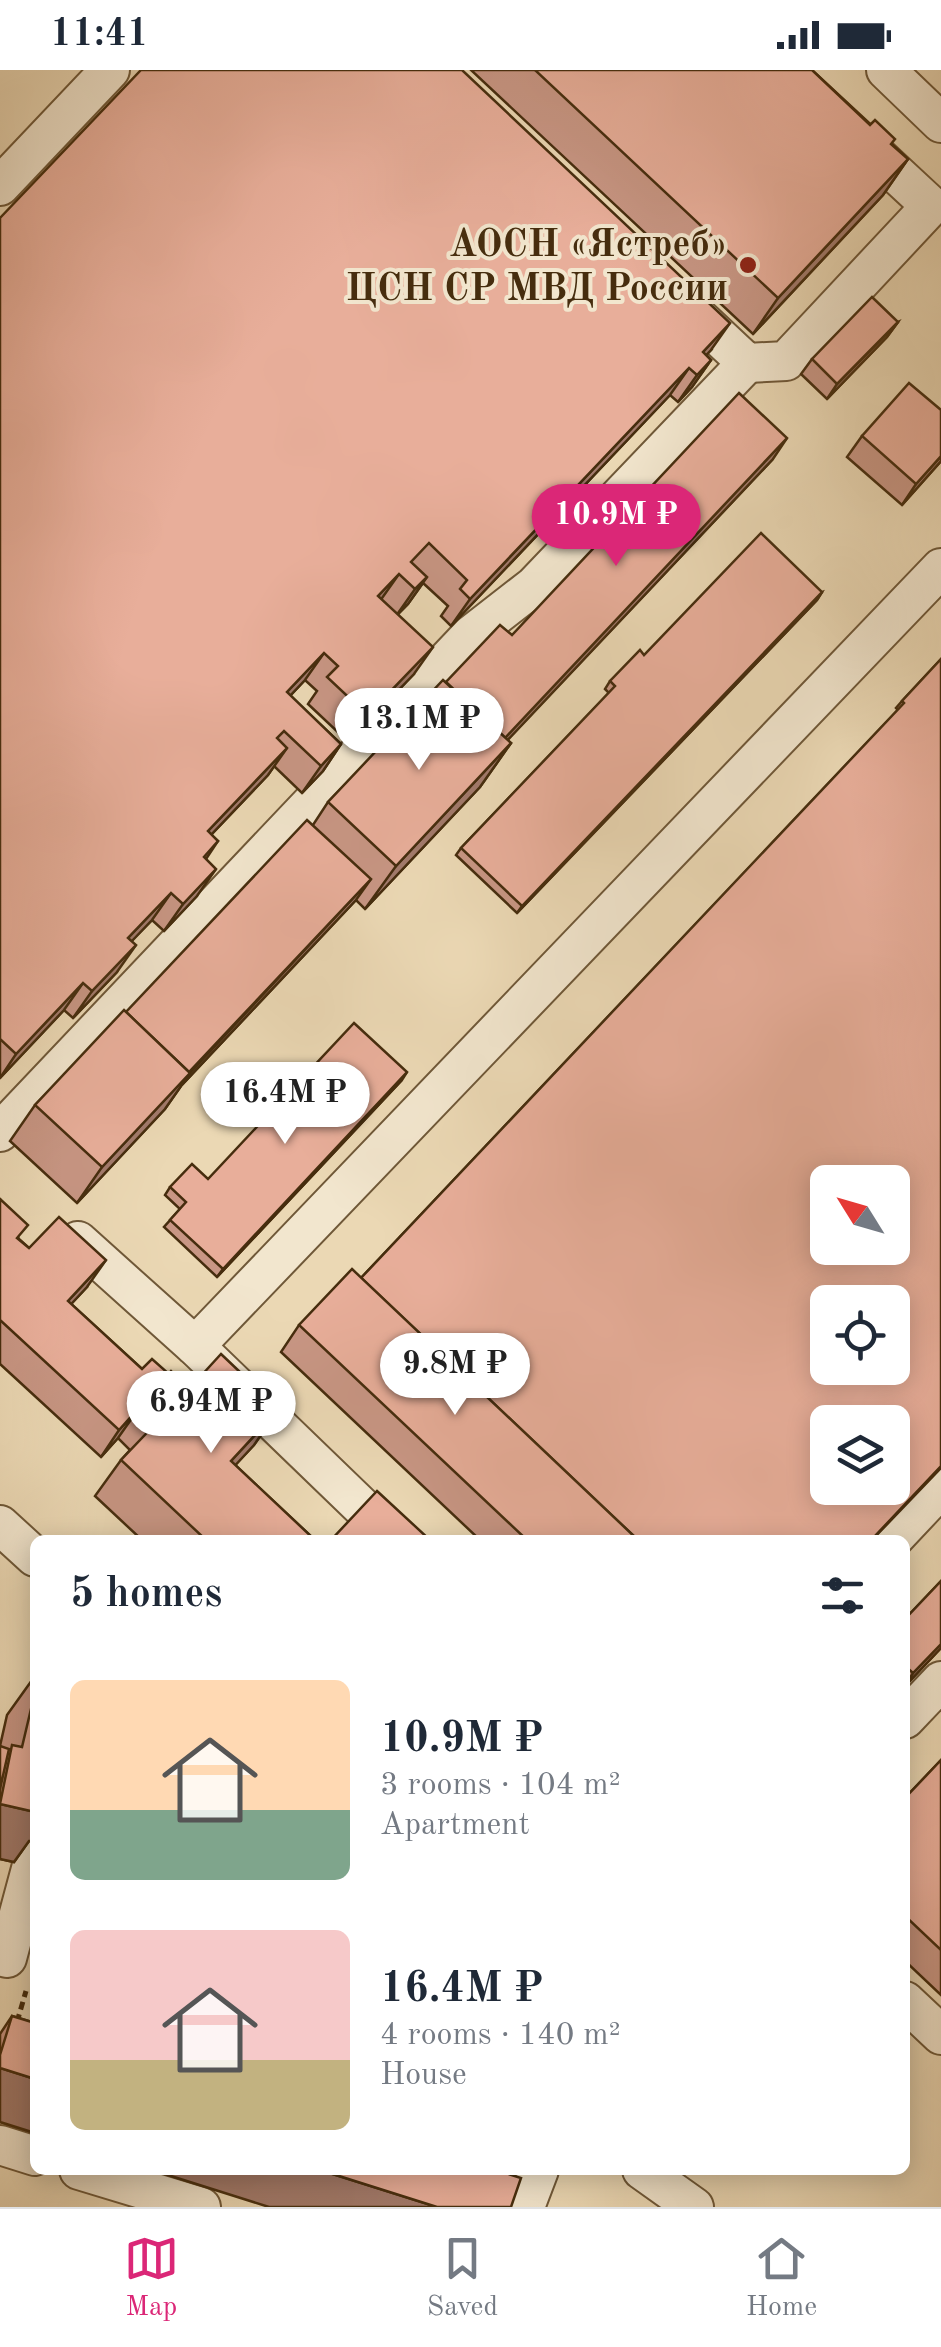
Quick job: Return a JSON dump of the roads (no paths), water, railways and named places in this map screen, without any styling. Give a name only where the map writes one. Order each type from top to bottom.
[{"type":"street","points":[[0,186],[110,70]]},
{"type":"street","points":[[886,70],[941,123]]},
{"type":"street","points":[[0,1132],[471,635],[534,586],[747,363],[786,361],[930,206],[843,124]]},
{"type":"street","points":[[662,283],[747,363]]},
{"type":"street","points":[[195,1346],[941,568]]},
{"type":"street","points":[[78,1240],[195,1346],[391,1535]]},
{"type":"street","points":[[897,1535],[941,1488]]},
{"type":"street","points":[[0,1525],[30,1553]]},
{"type":"street","points":[[910,1714],[941,1682]]},
{"type":"street","points":[[17,1968],[30,1886]]},
{"type":"street","points":[[910,2006],[941,2035]]},
{"type":"street","points":[[0,2145],[30,2154]]},
{"type":"street","points":[[95,2175],[200,2207]]},
{"type":"street","points":[[525,2207],[538,2175]]},
{"type":"street","points":[[649,2175],[694,2207]]},
{"type":"place","name":"АОСН «Ястреб» ЦСН СР МВД России","points":[[748,265]]}]
